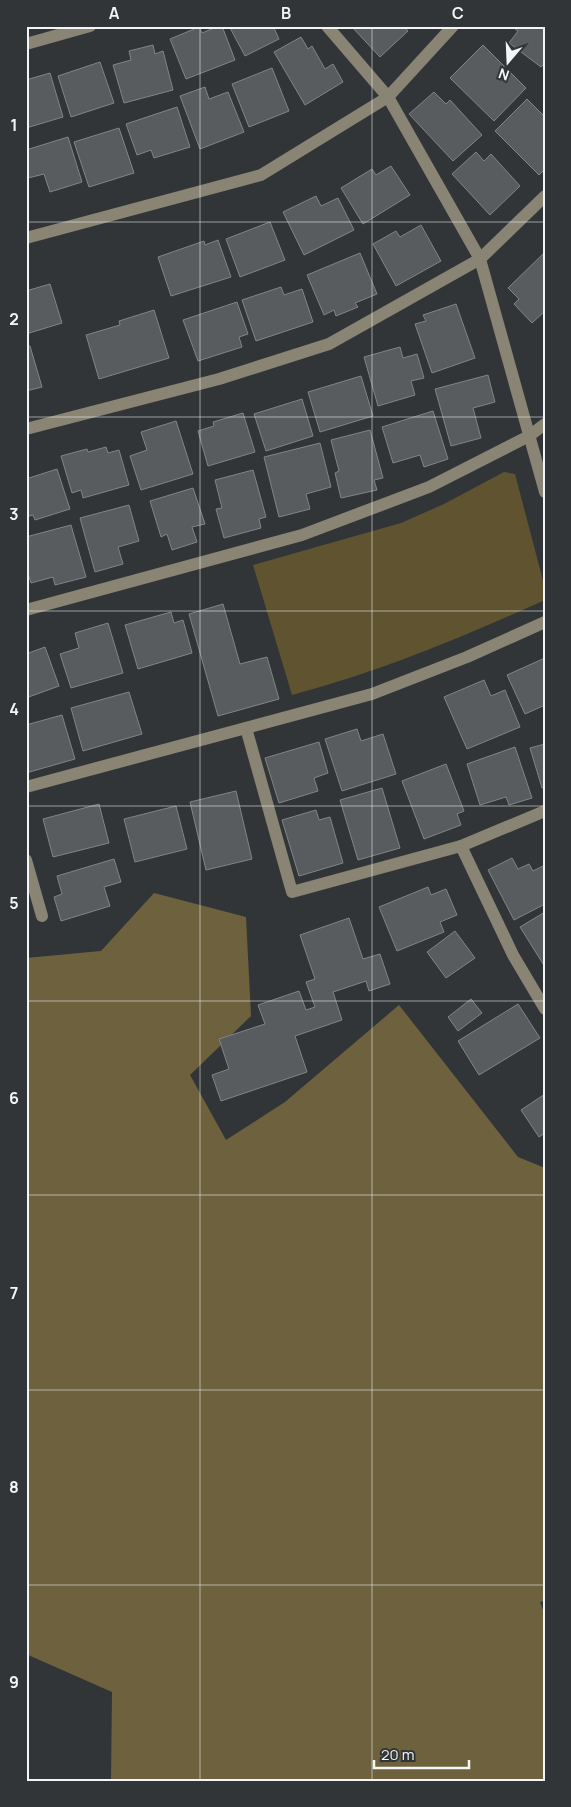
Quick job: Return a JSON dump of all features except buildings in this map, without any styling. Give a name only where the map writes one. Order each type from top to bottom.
[{"type":"street","points":[[326,26],[388,96],[480,259],[545,492]]},
{"type":"street","points":[[26,238],[261,175],[388,96],[453,26]]},
{"type":"street","points":[[26,44],[78,27]]},
{"type":"street","points":[[26,429],[220,379],[329,344],[480,259],[545,196]]},
{"type":"street","points":[[26,610],[302,535],[429,487],[529,436],[545,424]]},
{"type":"street","points":[[26,787],[372,694],[467,658],[545,622]]},
{"type":"street","points":[[246,728],[292,892],[461,846],[545,811]]},
{"type":"street","points":[[461,846],[513,954],[545,1009]]},
{"type":"street","points":[[26,860],[42,916]]},
{"type":"shaded area","points":[[504,472],[515,474],[545,588],[545,600],[421,653],[357,676],[292,695],[253,565],[401,523],[444,504]]},
{"type":"shaded area","points":[[154,893],[246,917],[251,1016],[190,1075],[226,1140],[285,1102],[399,1005],[518,1157],[545,1168],[545,1601],[540,1602],[545,1615],[545,1781],[111,1781],[112,1692],[26,1654],[26,958],[101,951]]}]
